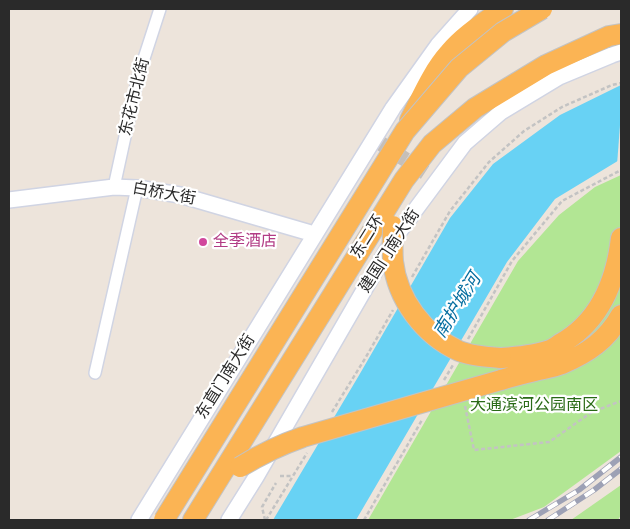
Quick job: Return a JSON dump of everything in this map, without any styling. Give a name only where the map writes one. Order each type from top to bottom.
[{"type":"highway","points":[[405,131],[431,78],[449,52],[474,30],[503,9]]},
{"type":"highway","name":"东二环","points":[[164,520],[405,131],[459,68],[503,32],[542,9]]},
{"type":"highway","name":"东二环","points":[[194,520],[404,180],[432,144],[475,108],[546,65],[609,36],[621,34]]},
{"type":"highway","points":[[404,180],[392,226],[393,261],[399,285],[410,307],[423,325],[440,340],[460,351],[481,357],[523,357],[548,351],[571,338],[589,321],[602,304],[613,279],[621,238]]},
{"type":"highway","points":[[194,520],[240,467],[260,454],[281,444],[303,437],[501,380],[561,365],[601,342],[615,326],[621,315]]},
{"type":"street","name":"东花市北街","points":[[114,187],[138,77],[160,9]]},
{"type":"street","points":[[314,234],[393,108],[438,45],[470,9]]},
{"type":"street","name":"建国门南大街","points":[[228,520],[256,478],[393,240],[465,143],[501,112],[559,77],[621,52]]},
{"type":"street","name":"白桥大街","points":[[9,200],[114,187],[137,188],[180,195],[314,234]]},
{"type":"street","points":[[95,373],[137,188]]},
{"type":"street","name":"东直门南大街","points":[[138,520],[314,234]]},
{"type":"path","points":[[411,278],[450,211],[489,162],[524,131],[562,107],[612,85],[621,83]]},
{"type":"path","points":[[464,346],[512,261],[562,201],[621,170]]},
{"type":"path","points":[[332,413],[395,307]]},
{"type":"path","points":[[440,388],[454,362]]},
{"type":"path","points":[[464,402],[474,450],[549,442],[592,412],[621,401]]},
{"type":"path","points":[[364,520],[426,413]]},
{"type":"path","points":[[266,520],[307,452]]},
{"type":"path","points":[[280,476],[293,476]]},
{"type":"path","points":[[266,520],[262,507],[276,483]]},
{"type":"green space","name":"大通滨河公园南区","points":[[621,175],[621,451],[544,507],[510,520],[368,520],[518,261],[559,215],[595,187]]},
{"type":"green space","points":[[621,485],[621,515],[618,520],[571,520]]},
{"type":"water","name":"南护城河","points":[[621,85],[621,159],[555,199],[507,262],[356,520],[273,520],[450,218],[493,164],[560,115]]},
{"type":"pier","points":[[621,112],[621,162],[617,165]]},
{"type":"tunnel","points":[[374,139],[438,181]]},
{"type":"railway","points":[[529,520],[579,490],[621,457]]},
{"type":"railway","points":[[548,520],[594,490],[621,469]]},
{"type":"place","name":"全季酒店","points":[[203,242]]}]
